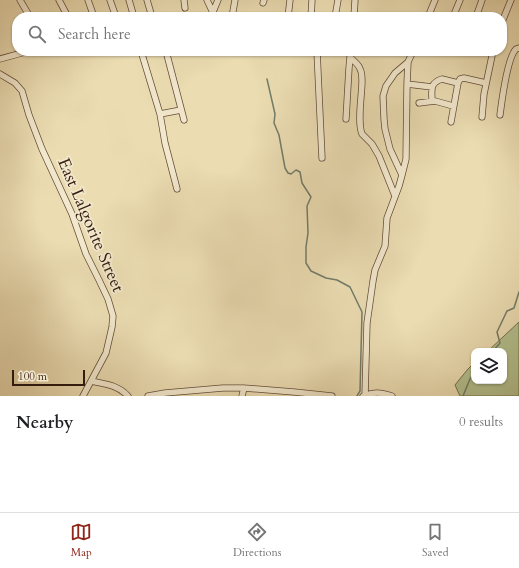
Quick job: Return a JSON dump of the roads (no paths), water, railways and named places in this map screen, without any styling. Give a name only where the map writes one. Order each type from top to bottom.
[{"type":"street","points":[[20,0],[27,12]]},
{"type":"street","points":[[60,0],[66,12]]},
{"type":"street","points":[[88,0],[92,12]]},
{"type":"street","points":[[110,0],[114,12]]},
{"type":"street","points":[[129,0],[133,12]]},
{"type":"street","points":[[147,0],[151,12]]},
{"type":"street","points":[[184,0],[185,8]]},
{"type":"street","points":[[207,0],[213,12]]},
{"type":"street","points":[[215,12],[218,0]]},
{"type":"street","points":[[233,12],[235,0]]},
{"type":"street","points":[[289,12],[290,0]]},
{"type":"street","points":[[311,12],[312,0]]},
{"type":"street","points":[[336,12],[338,0]]},
{"type":"street","points":[[354,12],[355,0]]},
{"type":"street","points":[[430,12],[435,0]]},
{"type":"street","points":[[455,12],[460,0]]},
{"type":"street","points":[[478,12],[482,0]]},
{"type":"street","points":[[506,12],[511,0]]},
{"type":"street","points":[[500,115],[508,67],[514,50],[519,48]]},
{"type":"street","points":[[0,59],[12,56]]},
{"type":"street","points":[[143,56],[160,114],[165,143],[177,189]]},
{"type":"street","points":[[167,56],[184,120]]},
{"type":"street","points":[[317,56],[322,158]]},
{"type":"street","points":[[346,119],[350,56]]},
{"type":"street","points":[[352,56],[361,70],[362,94],[359,123],[360,131],[368,139],[379,156],[395,196]]},
{"type":"street","points":[[392,396],[373,393],[364,396],[367,323],[375,270],[385,246],[387,218],[406,159],[408,62],[411,56]]},
{"type":"street","points":[[482,117],[486,83],[492,56]]},
{"type":"street","points":[[402,175],[390,149],[384,119],[383,96],[386,86],[395,73],[408,62]]},
{"type":"street","name":"East Lalgorite Street","points":[[0,74],[16,83],[22,91],[29,115],[72,214],[86,254],[108,299],[113,316],[106,353],[82,396]]},
{"type":"street","points":[[451,122],[458,82],[460,79],[464,78],[486,83]]},
{"type":"street","points":[[432,101],[432,87],[434,83],[442,79],[458,82]]},
{"type":"street","points":[[407,84],[432,87]]},
{"type":"street","points":[[419,103],[435,101],[453,106]]},
{"type":"street","points":[[160,114],[181,110]]},
{"type":"street","points":[[91,381],[115,386],[121,389],[128,396]]},
{"type":"street","points":[[148,396],[181,391],[223,388],[244,388],[293,394],[332,396]]},
{"type":"street","points":[[242,396],[244,388]]},
{"type":"waterway","points":[[267,79],[275,114],[274,123],[279,135],[285,168],[288,173],[291,174],[296,170],[300,172],[302,183],[311,197],[307,206],[308,233],[306,263],[311,271],[326,278],[337,280],[350,287],[362,312],[360,391],[357,396]]},
{"type":"waterway","points":[[496,348],[500,343],[497,332],[507,311],[514,308],[519,292]]},
{"type":"waterway","points":[[463,396],[471,378]]}]
